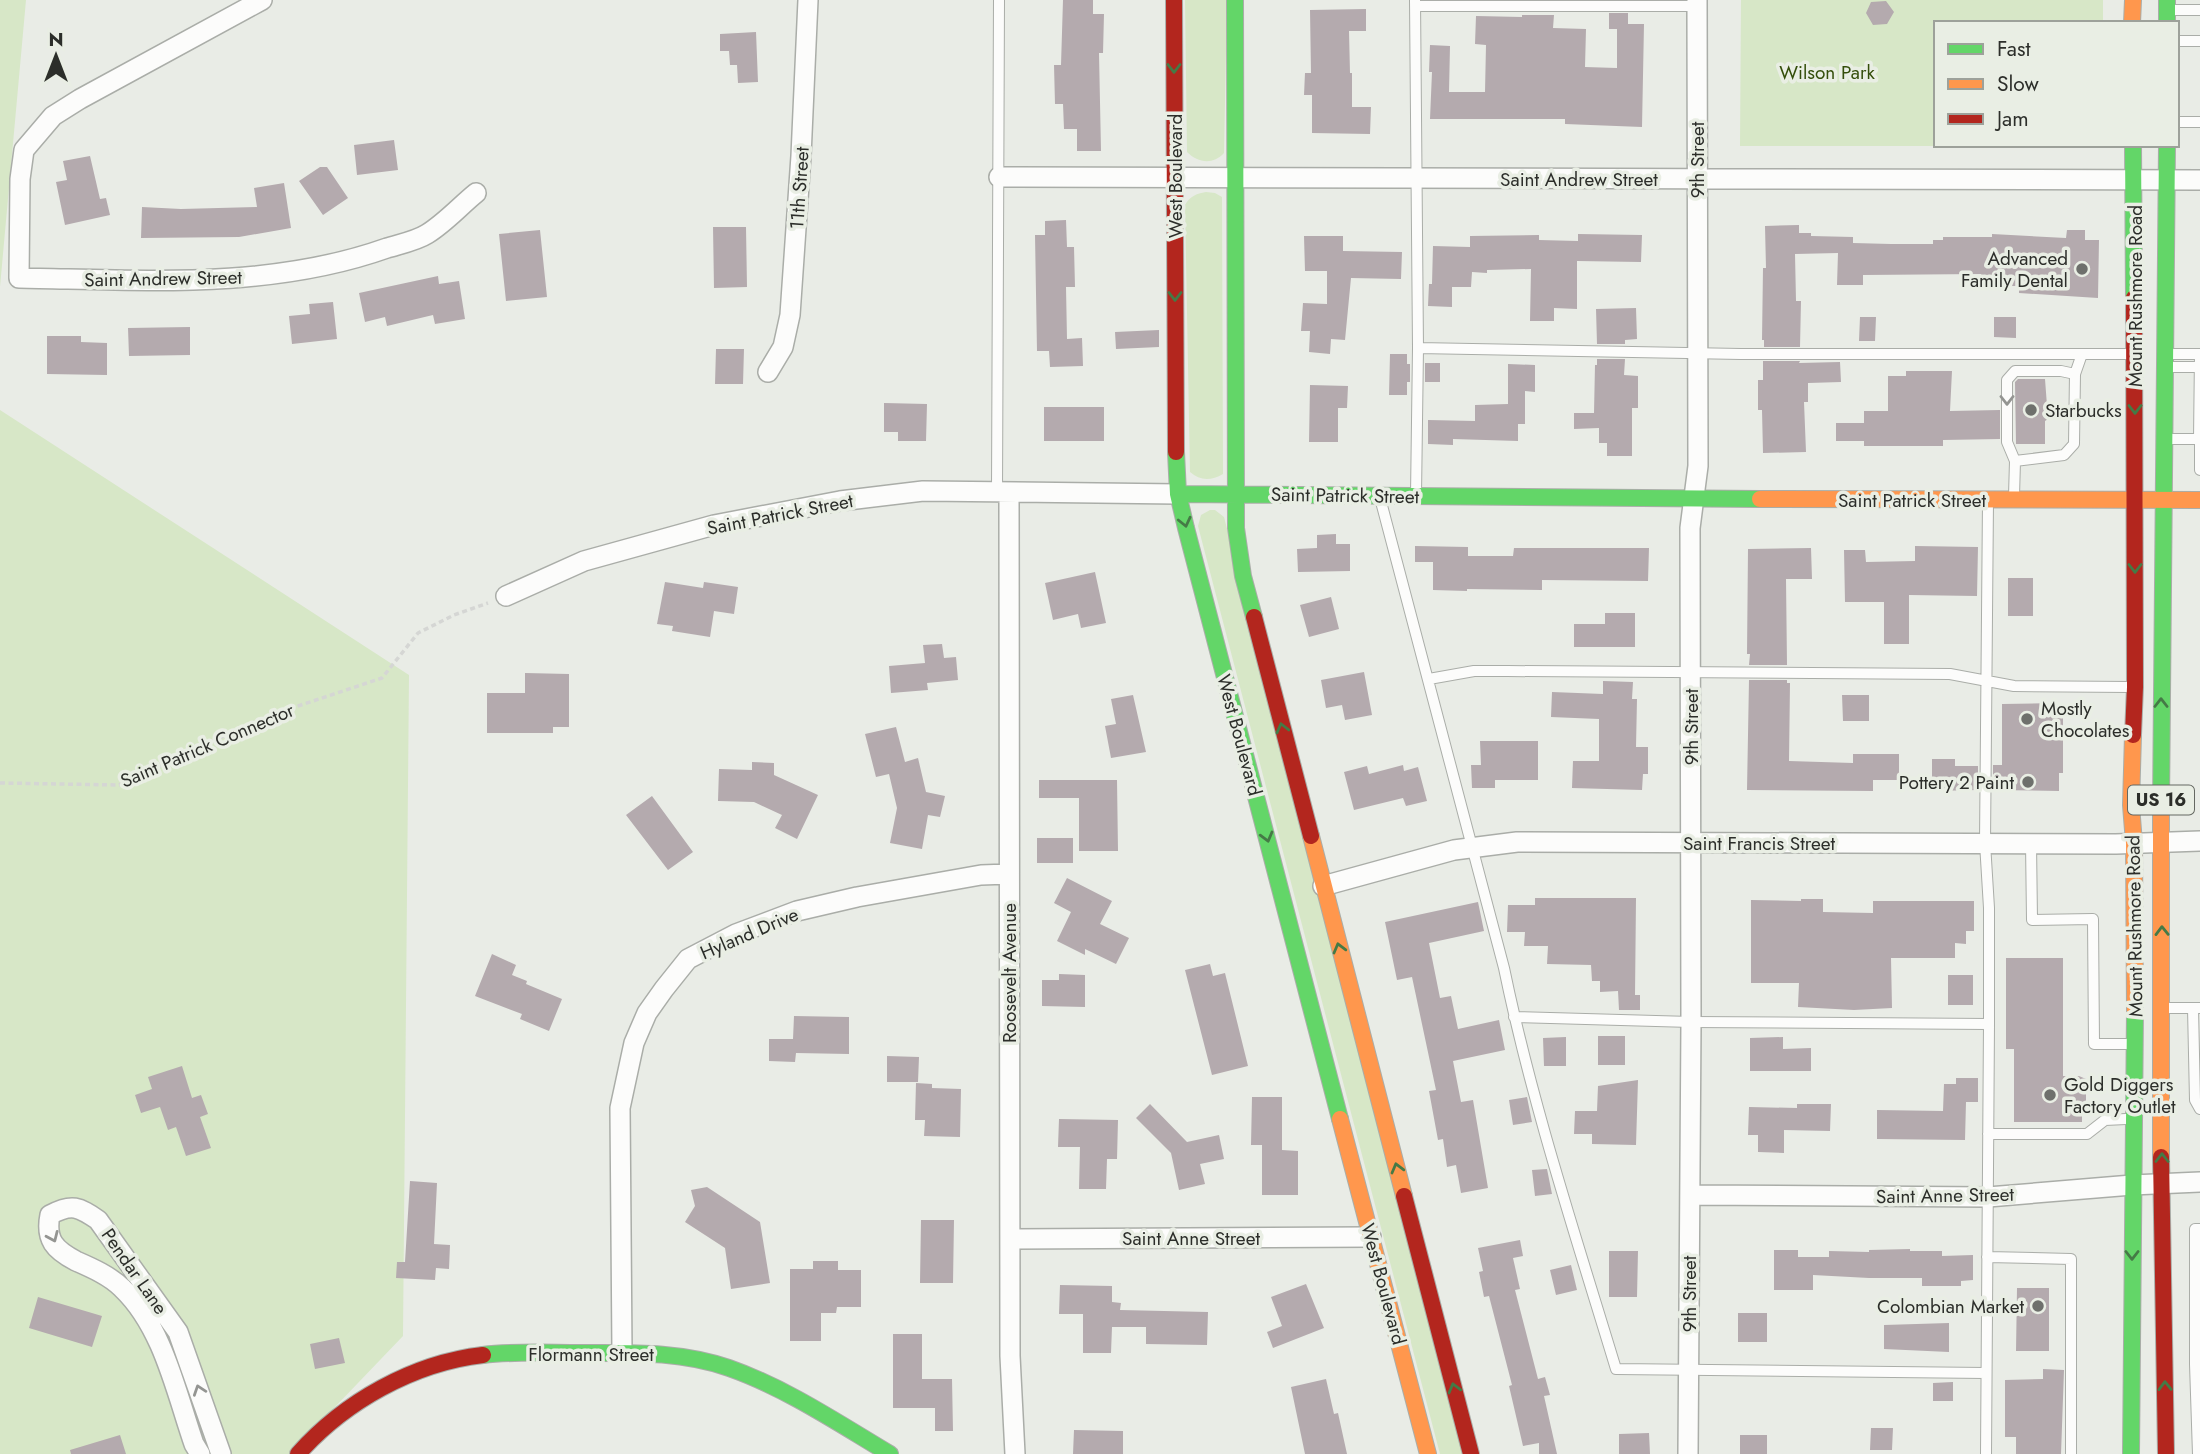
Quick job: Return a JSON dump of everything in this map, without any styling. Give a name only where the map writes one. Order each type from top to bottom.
[{"type":"main road","name":"West Boulevard","points":[[1174,0],[1178,494],[1428,1454]]},
{"type":"main road","points":[[1236,0],[1235,494],[1236,528],[1243,576],[1471,1454]]},
{"type":"main road","points":[[2133,0],[2133,21]]},
{"type":"main road","name":"Mount Rushmore Road","points":[[2131,1454],[2134,843],[2131,805],[2135,687],[2133,147]]},
{"type":"main road","name":"Mount Rushmore Road","points":[[2166,1454],[2161,1184],[2161,842],[2167,147]]},
{"type":"main road","name":"Saint Patrick Street","points":[[1178,494],[2200,500]]},
{"type":"main road","name":"Flormann Street","points":[[298,1454],[309,1440],[385,1387],[448,1362],[476,1356],[622,1352],[664,1354],[706,1361],[745,1374],[890,1454]]},
{"type":"street","name":"Saint Andrew Street","points":[[262,0],[80,99],[53,116],[36,134],[24,150],[20,179],[19,278],[177,281],[241,278],[294,271],[362,257],[427,234],[476,193]]},
{"type":"street","name":"11th Street","points":[[768,372],[783,347],[790,315],[808,0]]},
{"type":"street","name":"9th Street","points":[[1688,1454],[1690,528],[1698,466],[1697,3]]},
{"type":"street","name":"Saint Andrew Street","points":[[999,177],[2200,180]]},
{"type":"street","name":"Saint Patrick Street","points":[[506,596],[584,561],[714,526],[878,495],[923,491],[1178,494]]},
{"type":"street","name":"Roosevelt Avenue","points":[[1003,491],[1010,1356],[1015,1454]]},
{"type":"street","name":"Saint Francis Street","points":[[1322,886],[1473,847],[1517,842],[1691,844],[2200,841]]},
{"type":"street","name":"Hyland Drive","points":[[622,1352],[620,1108],[634,1044],[647,1013],[688,959],[736,934],[797,911],[981,874],[1008,873]]},
{"type":"street","name":"Saint Anne Street","points":[[1690,1195],[1988,1197],[2200,1182]]},
{"type":"street","name":"Pendar Lane","points":[[200,1454],[194,1444],[162,1351],[146,1318],[122,1288],[99,1272],[62,1253],[51,1241],[48,1228],[50,1215],[64,1208],[81,1208],[99,1220],[178,1332],[221,1454]]},
{"type":"street","name":"Saint Anne Street","points":[[1011,1239],[1371,1237]]},
{"type":"lane","points":[[999,0],[1003,491]]},
{"type":"lane","points":[[1416,496],[1418,348],[1415,3],[1697,3]]},
{"type":"lane","points":[[2167,11],[2200,10]]},
{"type":"lane","points":[[2179,41],[2200,41]]},
{"type":"lane","points":[[2179,122],[2200,122]]},
{"type":"lane","points":[[1418,348],[1741,355],[2135,355]]},
{"type":"lane","points":[[2015,461],[2064,455],[2074,444],[2075,374],[2082,354]]},
{"type":"lane","points":[[2165,361],[2200,354],[2200,470]]},
{"type":"lane","points":[[2165,361],[2200,367]]},
{"type":"lane","points":[[2014,500],[2015,461],[2007,442],[2007,380],[2014,370],[2061,370],[2075,374]]},
{"type":"lane","points":[[2163,439],[2200,439]]},
{"type":"lane","points":[[1380,495],[1473,847],[1514,1017],[1616,1369],[1986,1373]]},
{"type":"lane","points":[[1986,1454],[1989,1134],[1989,908],[1985,843],[1988,500]]},
{"type":"lane","points":[[1429,679],[1474,671],[1950,674],[2014,686],[2135,687]]},
{"type":"lane","points":[[2031,843],[2032,920],[2093,919],[2094,1044],[2134,1044]]},
{"type":"lane","points":[[2162,1008],[2197,1008],[2194,1100],[2200,1109]]},
{"type":"lane","points":[[1514,1017],[1691,1022],[1989,1024]]},
{"type":"lane","points":[[1989,1134],[2087,1133],[2105,1120],[2133,1119]]},
{"type":"lane","points":[[2198,1454],[2195,1229],[2200,1229]]},
{"type":"lane","points":[[1987,1257],[2071,1259],[2071,1454]]},
{"type":"path","name":"Saint Patrick Connector","points":[[0,783],[119,785],[265,717],[382,678],[418,633],[454,615],[506,596]]},
{"type":"green space","points":[[0,0],[26,0],[0,287]]},
{"type":"green space","points":[[1185,0],[1227,0],[1224,153],[1210,161],[1201,160],[1187,152]]},
{"type":"green space","name":"Wilson Park","points":[[1741,0],[2103,0],[2103,21],[1934,21],[1934,146],[1740,146]]},
{"type":"green space","points":[[1206,192],[1222,197],[1223,474],[1206,479],[1190,472],[1185,205],[1189,199]]},
{"type":"green space","points":[[0,410],[409,675],[403,1336],[290,1454],[0,1454]]},
{"type":"green space","points":[[1215,510],[1224,517],[1465,1454],[1440,1454],[1198,526],[1201,515]]},
{"type":"building","points":[[1063,0],[1093,0],[1093,14],[1104,14],[1103,53],[1099,53],[1101,151],[1077,151],[1077,129],[1064,129],[1063,104],[1055,104],[1054,65],[1061,65]]},
{"type":"building","points":[[1886,1],[1894,12],[1887,24],[1873,25],[1866,13],[1871,2]]},
{"type":"building","points":[[1366,9],[1366,31],[1349,31],[1350,73],[1352,107],[1371,107],[1370,134],[1312,133],[1312,95],[1304,95],[1305,73],[1311,73],[1310,10]]},
{"type":"building","points":[[1609,13],[1628,13],[1628,24],[1644,24],[1642,127],[1565,124],[1565,119],[1430,119],[1430,45],[1450,46],[1449,92],[1485,92],[1486,45],[1475,44],[1476,16],[1554,15],[1553,28],[1586,29],[1585,67],[1617,68],[1617,29],[1609,29]]},
{"type":"building","points":[[756,32],[758,82],[738,83],[737,65],[730,65],[729,51],[720,51],[720,34]]},
{"type":"building","points":[[394,140],[398,170],[357,175],[354,145]]},
{"type":"building","points":[[90,156],[100,199],[106,198],[110,215],[65,225],[56,182],[67,180],[63,161]]},
{"type":"building","points":[[320,167],[327,167],[348,198],[323,215],[299,181]]},
{"type":"building","points":[[284,183],[291,228],[239,237],[141,238],[142,207],[257,207],[254,188]]},
{"type":"building","points":[[1066,220],[1067,247],[1074,247],[1075,287],[1066,287],[1067,339],[1082,338],[1083,366],[1050,367],[1049,351],[1037,351],[1035,235],[1045,235],[1045,221]]},
{"type":"building","points":[[1799,225],[1799,233],[1811,233],[1811,236],[1853,237],[1853,243],[1891,244],[1933,244],[1933,240],[1943,240],[1943,237],[1992,237],[1992,234],[2066,238],[2067,230],[2085,230],[2085,240],[2099,240],[2098,298],[2019,293],[2019,286],[1996,286],[1997,277],[1981,277],[1981,274],[1863,275],[1863,285],[1837,285],[1838,253],[1795,254],[1796,301],[1801,301],[1800,347],[1764,347],[1765,226]]},
{"type":"building","points":[[713,227],[746,227],[747,287],[714,288]]},
{"type":"building","points":[[540,230],[547,297],[506,301],[499,234]]},
{"type":"building","points":[[1578,234],[1642,235],[1641,262],[1577,261],[1577,309],[1554,308],[1554,321],[1530,321],[1531,269],[1472,272],[1471,287],[1452,287],[1452,307],[1428,306],[1429,284],[1432,284],[1433,246],[1470,247],[1470,236],[1539,235],[1539,240],[1578,241]]},
{"type":"building","points":[[1304,236],[1343,236],[1343,251],[1402,252],[1401,279],[1351,278],[1345,340],[1331,339],[1330,354],[1309,352],[1310,331],[1301,331],[1303,303],[1327,304],[1327,271],[1305,271]]},
{"type":"building","points":[[438,276],[439,284],[459,281],[465,319],[435,324],[433,315],[387,326],[385,317],[365,322],[359,293]]},
{"type":"building","points":[[333,302],[337,339],[292,344],[289,316],[310,314],[309,304]]},
{"type":"building","points":[[1636,308],[1637,339],[1625,340],[1625,344],[1597,344],[1596,309]]},
{"type":"building","points":[[1860,317],[1876,317],[1875,341],[1859,341]]},
{"type":"building","points":[[1994,317],[2016,317],[2016,338],[1994,337]]},
{"type":"building","points":[[190,327],[190,355],[129,356],[128,328]]},
{"type":"building","points":[[1159,330],[1159,347],[1116,349],[1115,332]]},
{"type":"building","points":[[47,336],[81,336],[81,342],[107,343],[107,375],[47,374]]},
{"type":"building","points":[[716,349],[744,349],[743,384],[715,384]]},
{"type":"building","points":[[1390,354],[1407,354],[1410,382],[1407,382],[1407,395],[1389,395]]},
{"type":"building","points":[[1597,359],[1625,359],[1624,375],[1638,376],[1638,408],[1632,408],[1632,456],[1607,456],[1607,443],[1599,443],[1599,428],[1574,429],[1574,413],[1594,413]]},
{"type":"building","points":[[1763,361],[1840,362],[1841,382],[1808,383],[1808,402],[1804,402],[1806,452],[1763,453],[1758,380],[1763,380]]},
{"type":"building","points":[[1425,363],[1440,363],[1440,382],[1425,382]]},
{"type":"building","points":[[1508,364],[1535,365],[1535,392],[1525,391],[1525,424],[1518,424],[1518,441],[1453,439],[1453,445],[1428,444],[1428,420],[1475,421],[1475,405],[1508,404]]},
{"type":"building","points":[[1906,371],[1952,371],[1950,411],[2000,410],[2000,439],[1943,440],[1943,446],[1864,446],[1864,441],[1836,441],[1836,423],[1864,423],[1864,411],[1888,411],[1888,376],[1906,376]]},
{"type":"building","name":"Starbucks","points":[[2018,379],[2045,379],[2048,419],[2045,421],[2045,444],[2016,444],[2015,382]]},
{"type":"building","points":[[1310,385],[1348,386],[1347,408],[1338,408],[1338,442],[1309,442]]},
{"type":"building","points":[[884,403],[927,404],[926,441],[898,441],[898,432],[884,432]]},
{"type":"building","points":[[1044,407],[1104,407],[1104,441],[1044,441]]},
{"type":"building","points":[[1336,534],[1336,544],[1350,544],[1350,571],[1298,572],[1297,549],[1317,548],[1317,535]]},
{"type":"building","points":[[1415,546],[1468,547],[1468,556],[1513,556],[1514,548],[1649,548],[1648,581],[1542,580],[1542,590],[1433,590],[1433,562],[1415,562]]},
{"type":"building","points":[[1915,546],[1978,547],[1977,596],[1909,595],[1909,644],[1884,644],[1884,602],[1845,602],[1844,550],[1865,550],[1866,562],[1915,561]]},
{"type":"building","points":[[1811,548],[1812,579],[1786,579],[1787,665],[1749,665],[1748,549]]},
{"type":"building","points":[[1095,572],[1106,623],[1081,628],[1078,614],[1053,620],[1045,583]]},
{"type":"building","points":[[2008,578],[2033,578],[2033,616],[2008,616]]},
{"type":"building","points":[[665,582],[703,588],[704,582],[738,587],[734,614],[714,611],[710,637],[672,631],[673,626],[657,624]]},
{"type":"building","points":[[1331,597],[1339,629],[1309,637],[1300,605]]},
{"type":"building","points":[[1605,613],[1635,613],[1635,647],[1574,647],[1574,624],[1605,624]]},
{"type":"building","points":[[942,644],[944,658],[956,657],[958,680],[927,683],[928,690],[891,693],[889,666],[925,663],[923,645]]},
{"type":"building","points":[[1364,672],[1372,715],[1345,720],[1342,705],[1326,708],[1321,680]]},
{"type":"building","points":[[525,673],[569,674],[569,727],[553,727],[553,733],[487,733],[487,693],[525,693]]},
{"type":"building","points":[[1749,680],[1787,680],[1787,683],[1790,683],[1789,761],[1853,763],[1853,754],[1899,754],[1899,780],[1873,780],[1873,791],[1747,790]]},
{"type":"building","points":[[1603,681],[1633,682],[1632,699],[1637,699],[1636,747],[1648,747],[1648,774],[1643,774],[1642,790],[1572,788],[1573,761],[1599,761],[1599,719],[1551,717],[1552,692],[1603,694]]},
{"type":"building","points":[[1133,695],[1146,752],[1111,758],[1105,726],[1116,724],[1111,699]]},
{"type":"building","points":[[1842,695],[1869,695],[1869,721],[1843,721]]},
{"type":"building","points":[[2056,703],[2056,718],[2063,718],[2063,773],[2059,773],[2059,791],[1993,790],[1993,765],[2002,765],[2002,704]]},
{"type":"building","points":[[896,727],[905,762],[918,758],[926,792],[945,796],[940,817],[928,815],[922,849],[890,843],[897,808],[889,774],[876,777],[865,734]]},
{"type":"building","points":[[1480,741],[1538,741],[1538,780],[1495,780],[1495,788],[1472,788],[1471,765],[1481,765]]},
{"type":"building","points":[[1932,759],[1955,759],[1955,766],[1978,766],[1978,790],[1932,791]]},
{"type":"building","points":[[752,762],[774,763],[774,775],[818,795],[797,839],[775,828],[782,815],[754,802],[718,801],[719,769],[752,770]]},
{"type":"building","points":[[1403,765],[1404,771],[1418,767],[1427,801],[1406,806],[1403,798],[1354,810],[1344,772],[1367,766],[1369,774]]},
{"type":"building","points":[[1039,780],[1117,780],[1118,851],[1079,851],[1079,798],[1039,798]]},
{"type":"building","points":[[652,796],[693,852],[668,870],[626,815]]},
{"type":"building","points":[[1037,838],[1073,838],[1073,863],[1037,863]]},
{"type":"building","points":[[1067,878],[1112,901],[1100,924],[1129,938],[1116,964],[1085,949],[1085,955],[1057,941],[1071,912],[1054,903]]},
{"type":"building","points":[[1535,898],[1636,898],[1635,995],[1640,995],[1640,1010],[1619,1010],[1618,991],[1600,992],[1600,981],[1592,981],[1591,965],[1547,964],[1548,946],[1524,946],[1525,932],[1507,932],[1508,905],[1535,905]]},
{"type":"building","points":[[1823,899],[1823,912],[1873,913],[1873,901],[1974,901],[1974,931],[1966,931],[1966,944],[1955,943],[1955,958],[1891,958],[1892,1008],[1854,1010],[1798,1007],[1799,983],[1751,983],[1751,900]]},
{"type":"building","points":[[1478,902],[1484,931],[1429,943],[1440,998],[1451,996],[1458,1029],[1499,1020],[1505,1050],[1453,1061],[1461,1102],[1473,1100],[1488,1188],[1461,1193],[1456,1165],[1447,1167],[1443,1139],[1438,1140],[1429,1091],[1436,1090],[1412,977],[1397,980],[1385,922]]},
{"type":"building","points":[[492,954],[516,965],[512,975],[527,981],[526,984],[562,999],[549,1031],[520,1019],[522,1014],[475,996]]},
{"type":"building","points":[[2006,958],[2063,958],[2063,1076],[2086,1079],[2086,1111],[2082,1111],[2082,1122],[2014,1122],[2014,1049],[2006,1049]]},
{"type":"building","points":[[1210,964],[1213,976],[1225,973],[1248,1066],[1212,1075],[1185,970]]},
{"type":"building","points":[[1059,974],[1085,975],[1085,1007],[1042,1006],[1042,980],[1059,980]]},
{"type":"building","points":[[1948,975],[1973,975],[1973,1005],[1948,1005]]},
{"type":"building","points":[[794,1016],[849,1017],[849,1054],[796,1053],[795,1062],[769,1061],[769,1039],[793,1039]]},
{"type":"building","points":[[1598,1036],[1625,1036],[1625,1065],[1598,1065]]},
{"type":"building","points":[[1566,1037],[1566,1066],[1544,1066],[1543,1038]]},
{"type":"building","points":[[1783,1037],[1783,1049],[1811,1048],[1811,1071],[1750,1071],[1750,1038]]},
{"type":"building","points":[[887,1056],[919,1057],[918,1082],[887,1082]]},
{"type":"building","points":[[182,1066],[192,1098],[201,1095],[208,1114],[200,1117],[211,1148],[186,1156],[176,1127],[168,1130],[160,1107],[141,1113],[135,1095],[152,1089],[148,1077]]},
{"type":"building","points":[[1956,1078],[1978,1078],[1978,1102],[1966,1102],[1965,1140],[1877,1139],[1877,1110],[1943,1111],[1944,1084],[1956,1084]]},
{"type":"building","points":[[1638,1080],[1636,1145],[1592,1144],[1592,1134],[1574,1134],[1575,1111],[1597,1111],[1598,1086]]},
{"type":"building","points":[[916,1083],[932,1084],[932,1088],[961,1089],[960,1137],[924,1136],[925,1120],[915,1120]]},
{"type":"building","points":[[1252,1097],[1282,1097],[1282,1150],[1298,1151],[1298,1195],[1262,1195],[1262,1145],[1251,1145]]},
{"type":"building","points":[[1527,1097],[1532,1122],[1513,1125],[1509,1100]]},
{"type":"building","points":[[1150,1104],[1187,1142],[1219,1135],[1224,1159],[1200,1164],[1205,1184],[1179,1190],[1171,1153],[1136,1118]]},
{"type":"building","points":[[1797,1104],[1831,1104],[1830,1131],[1784,1130],[1784,1153],[1758,1152],[1758,1135],[1748,1135],[1749,1107],[1797,1108]]},
{"type":"building","points":[[1059,1119],[1118,1120],[1117,1159],[1107,1159],[1106,1189],[1079,1189],[1080,1147],[1058,1147]]},
{"type":"building","points":[[1547,1169],[1552,1194],[1535,1196],[1532,1170]]},
{"type":"building","points":[[410,1181],[437,1183],[434,1244],[450,1245],[449,1269],[436,1268],[435,1280],[396,1278],[397,1262],[405,1262]]},
{"type":"building","points":[[707,1187],[760,1222],[770,1283],[731,1289],[725,1248],[685,1222],[695,1206],[691,1190]]},
{"type":"building","points":[[921,1220],[954,1220],[953,1283],[920,1283]]},
{"type":"building","points":[[1520,1240],[1523,1256],[1513,1258],[1520,1289],[1515,1290],[1538,1379],[1545,1377],[1550,1395],[1544,1396],[1557,1454],[1539,1454],[1539,1443],[1523,1446],[1509,1386],[1512,1385],[1489,1296],[1484,1297],[1479,1272],[1483,1271],[1478,1248]]},
{"type":"building","points":[[1774,1250],[1798,1250],[1798,1257],[1829,1257],[1829,1251],[1942,1251],[1942,1256],[1973,1255],[1973,1280],[1961,1281],[1961,1286],[1922,1286],[1922,1278],[1813,1275],[1813,1290],[1774,1290]]},
{"type":"building","points":[[1609,1251],[1638,1251],[1637,1297],[1609,1297]]},
{"type":"building","points":[[813,1261],[838,1261],[838,1270],[861,1270],[861,1307],[837,1307],[836,1313],[821,1313],[821,1341],[790,1341],[790,1269],[813,1269]]},
{"type":"building","points":[[1571,1265],[1577,1290],[1556,1295],[1550,1270]]},
{"type":"building","points":[[1306,1284],[1324,1328],[1273,1348],[1267,1332],[1282,1326],[1271,1297]]},
{"type":"building","points":[[1060,1285],[1112,1286],[1112,1302],[1121,1303],[1120,1310],[1208,1312],[1207,1345],[1146,1344],[1146,1327],[1112,1327],[1111,1353],[1083,1353],[1083,1314],[1059,1314]]},
{"type":"building","points":[[2017,1288],[2049,1288],[2049,1351],[2016,1351]]},
{"type":"building","points":[[38,1297],[102,1316],[92,1347],[29,1328]]},
{"type":"building","points":[[1738,1313],[1767,1313],[1767,1342],[1738,1342]]},
{"type":"building","points":[[1949,1323],[1949,1352],[1884,1349],[1884,1325]]},
{"type":"building","points":[[893,1334],[922,1334],[922,1379],[952,1379],[953,1431],[935,1431],[935,1408],[893,1408]]},
{"type":"building","points":[[339,1338],[345,1363],[315,1369],[310,1344]]},
{"type":"building","points":[[2043,1369],[2064,1370],[2061,1454],[2016,1454],[2016,1437],[2005,1437],[2005,1380],[2043,1379]]},
{"type":"building","points":[[1326,1379],[1334,1414],[1338,1413],[1347,1454],[1305,1454],[1291,1387]]},
{"type":"building","points":[[1953,1382],[1953,1401],[1933,1401],[1933,1383]]},
{"type":"building","points":[[1871,1428],[1893,1428],[1892,1450],[1870,1450]]},
{"type":"building","points":[[1074,1430],[1123,1431],[1123,1454],[1073,1454]]},
{"type":"building","points":[[1649,1433],[1650,1454],[1619,1454],[1619,1434]]},
{"type":"building","points":[[120,1435],[126,1454],[71,1454],[70,1450]]},
{"type":"building","points":[[1740,1435],[1767,1435],[1767,1454],[1740,1454]]},
{"type":"traffic: fast","points":[[1235,0],[1236,528],[1243,576],[1254,617]]},
{"type":"traffic: fast","points":[[2167,0],[2167,21]]},
{"type":"traffic: fast","points":[[2133,147],[2134,298]]},
{"type":"traffic: fast","points":[[2161,805],[2167,147]]},
{"type":"traffic: fast","points":[[1176,452],[1178,494],[1186,528],[1340,1119]]},
{"type":"traffic: fast","points":[[1178,494],[1760,499]]},
{"type":"traffic: fast","points":[[2131,1454],[2135,1011]]},
{"type":"traffic: fast","points":[[483,1355],[637,1353],[711,1362],[750,1376],[791,1396],[890,1454]]},
{"type":"traffic: slow","points":[[2132,21],[2133,0]]},
{"type":"traffic: slow","points":[[1760,499],[2200,500]]},
{"type":"traffic: slow","points":[[2133,735],[2131,805],[2134,843],[2135,1011]]},
{"type":"traffic: slow","points":[[2161,805],[2161,1157]]},
{"type":"traffic: slow","points":[[1311,836],[1404,1196]]},
{"type":"traffic: slow","points":[[1340,1119],[1428,1454]]},
{"type":"traffic: jam","points":[[1174,0],[1176,452]]},
{"type":"traffic: jam","points":[[2133,735],[2134,298]]},
{"type":"traffic: jam","points":[[1254,617],[1311,836]]},
{"type":"traffic: jam","points":[[2161,1157],[2166,1454]]},
{"type":"traffic: jam","points":[[1404,1196],[1471,1454]]},
{"type":"traffic: jam","points":[[298,1454],[336,1418],[382,1388],[431,1367],[483,1355]]},
{"type":"place","name":"Advanced Family Dental","points":[[2082,269]]},
{"type":"place","name":"Starbucks","points":[[2031,410]]},
{"type":"place","name":"Mostly Chocolates","points":[[2027,719]]},
{"type":"place","name":"Pottery 2 Paint","points":[[2028,782]]},
{"type":"place","name":"Gold Diggers Factory Outlet","points":[[2050,1095]]},
{"type":"place","name":"Colombian Market","points":[[2038,1306]]}]
